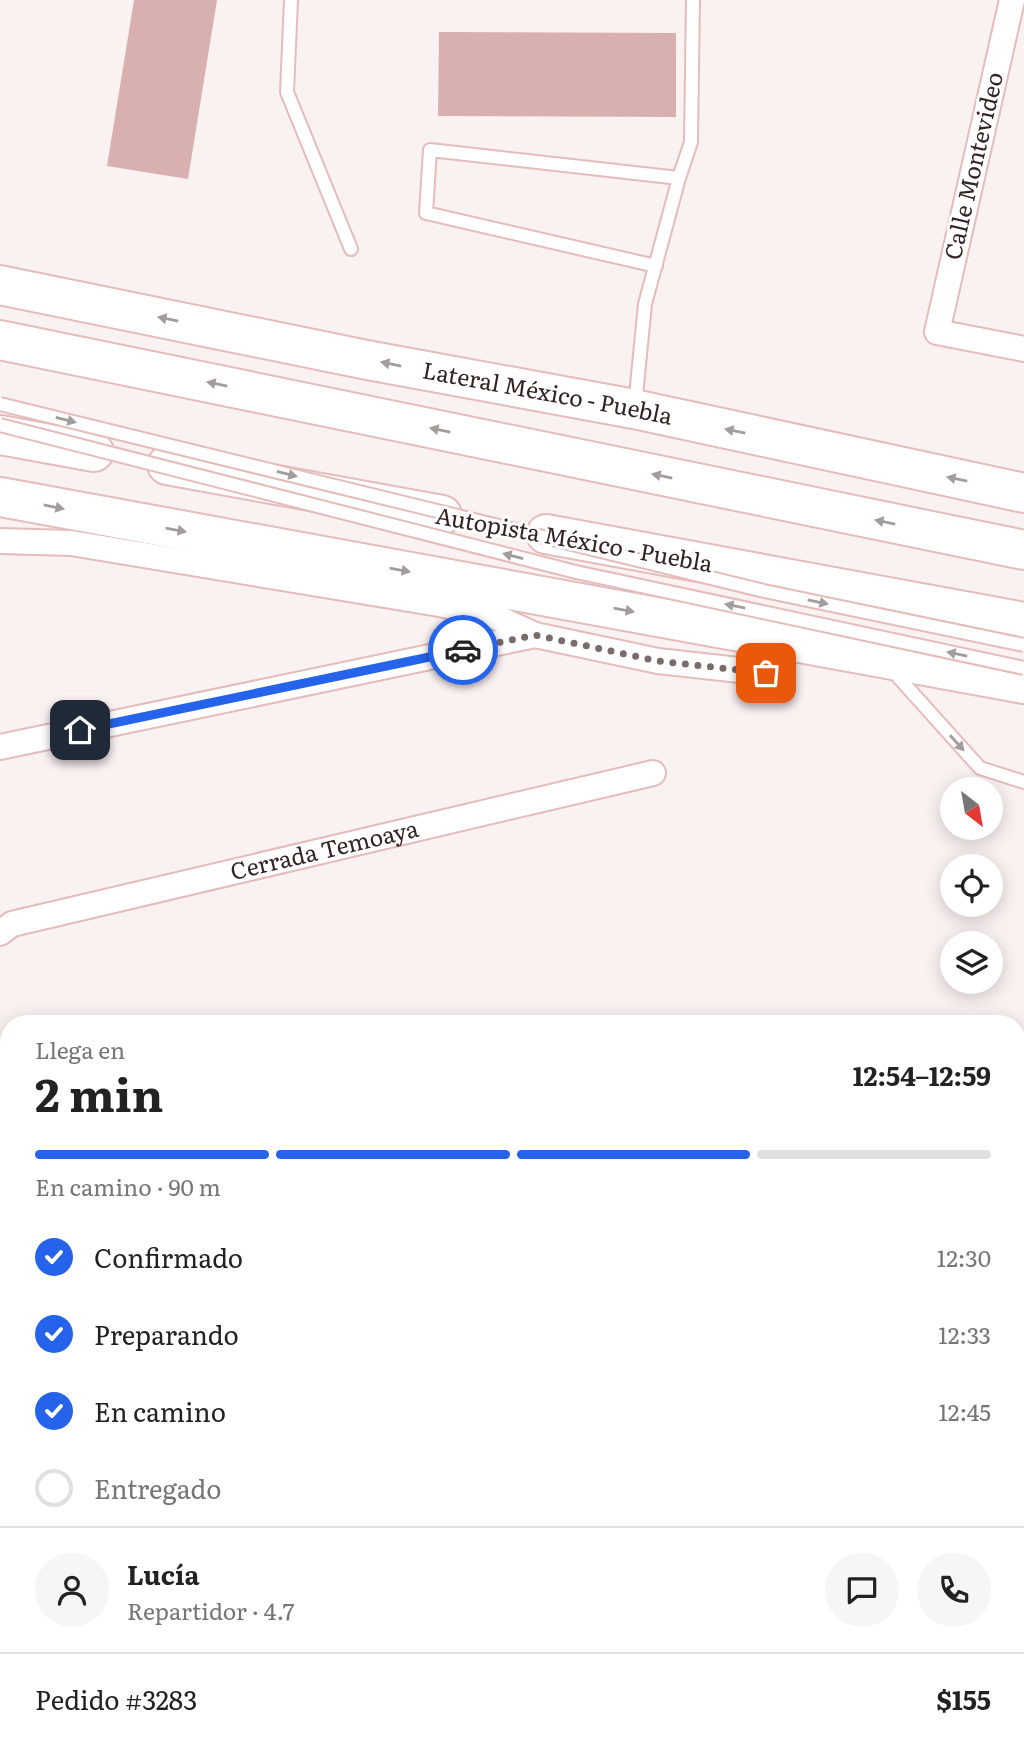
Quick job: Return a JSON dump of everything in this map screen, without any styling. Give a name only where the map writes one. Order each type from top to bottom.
[{"type":"highway","points":[[0,278],[71,300]]},
{"type":"highway","points":[[0,285],[71,300]]},
{"type":"highway","name":"Lateral México - Puebla","points":[[71,300],[634,410],[1024,493]]},
{"type":"highway","points":[[0,340],[1024,551]]},
{"type":"highway","name":"Autopista México - Puebla","points":[[0,435],[1024,622]]},
{"type":"highway","points":[[0,497],[109,518],[436,590],[879,656],[1024,684]]},
{"type":"street","points":[[1011,5],[1024,32]]},
{"type":"street","name":"Calle Montevideo","points":[[1011,5],[937,332],[1024,349]]},
{"type":"street","points":[[0,541],[71,543],[436,590],[535,635],[658,661],[766,673]]},
{"type":"street","points":[[0,747],[535,635]]},
{"type":"street","name":"Cerrada Temoaya","points":[[0,933],[12,924],[653,773]]},
{"type":"lane","points":[[291,0],[287,92],[351,249]]},
{"type":"lane","points":[[634,410],[645,304],[691,142],[693,0]]},
{"type":"lane","points":[[656,266],[426,213],[430,150],[679,178]]},
{"type":"lane","points":[[0,404],[751,588],[1024,645]]},
{"type":"lane","points":[[0,425],[576,572],[1024,668]]},
{"type":"lane","points":[[879,656],[980,768],[1024,782]]},
{"type":"building","points":[[134,0],[217,0],[188,179],[107,166]]},
{"type":"building","points":[[439,32],[676,33],[676,117],[438,116]]},
{"type":"way so far","points":[[463,650],[535,635],[658,661],[766,673]]},
{"type":"route","points":[[80,730],[463,650]]}]
